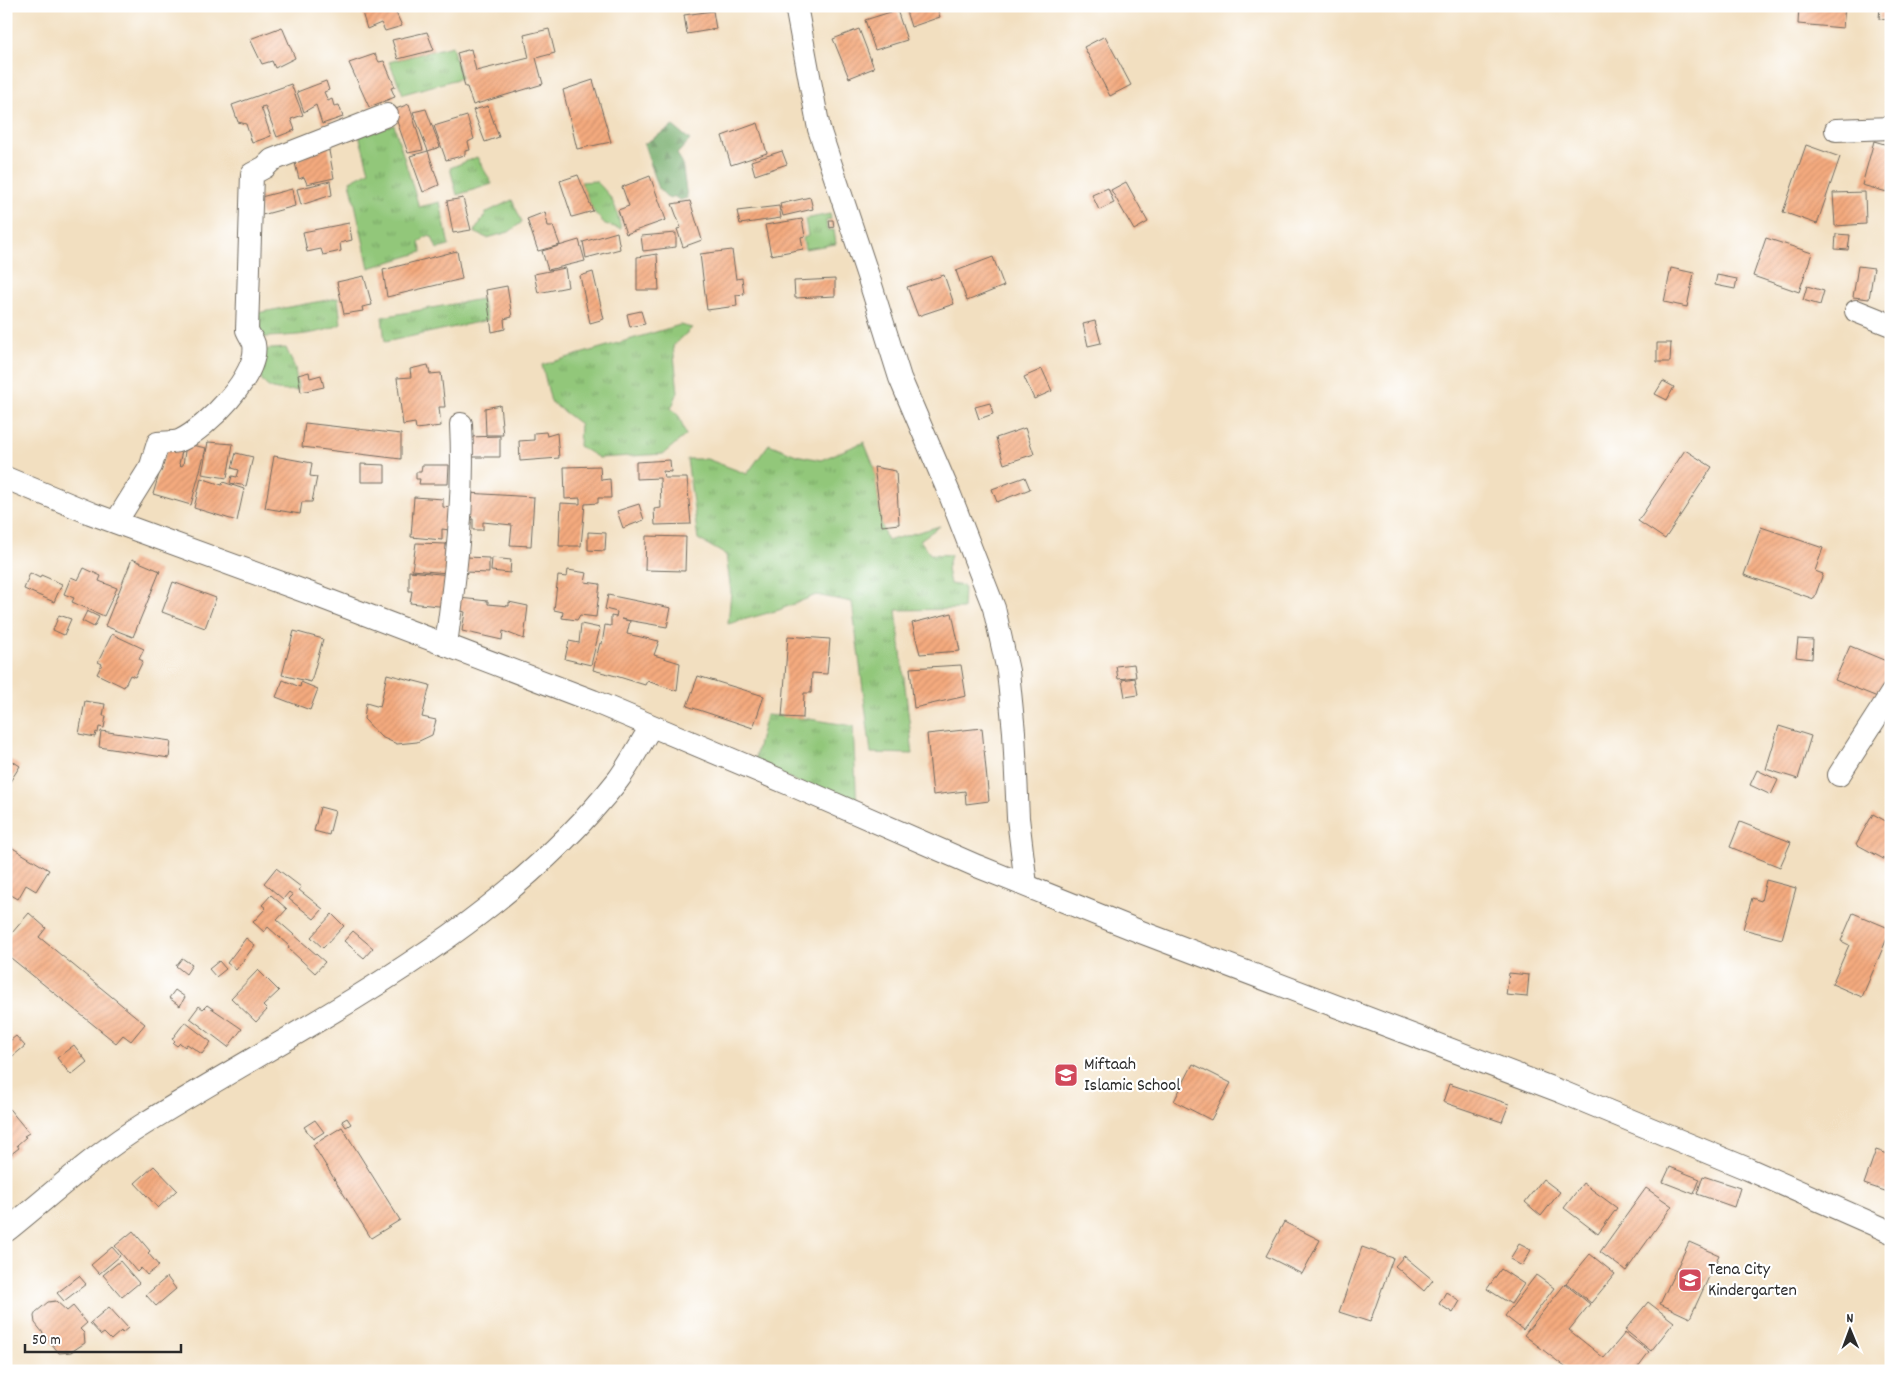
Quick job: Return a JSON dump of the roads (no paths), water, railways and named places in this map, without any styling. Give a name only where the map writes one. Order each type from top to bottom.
[{"type":"street","points":[[796,6],[819,129],[900,378],[950,495],[994,608],[1008,672],[1014,732],[1018,818],[1026,885]]},
{"type":"street","points":[[116,522],[151,466],[158,443],[180,441],[213,417],[241,384],[250,366],[254,344],[247,330],[252,174],[265,167],[272,160],[387,115]]},
{"type":"street","points":[[1836,130],[1891,128]]},
{"type":"street","points":[[1856,311],[1891,325]]},
{"type":"street","points":[[446,645],[462,508],[461,424]]},
{"type":"street","points":[[6,478],[116,522],[320,597],[593,702],[1150,936],[1562,1092],[1748,1169],[1891,1232]]},
{"type":"street","points":[[1838,775],[1891,694]]},
{"type":"street","points":[[6,1231],[84,1168],[142,1125],[333,1012],[486,910],[573,832],[619,778],[651,727]]},
{"type":"place","name":"Miftaah Islamic School","points":[[1066,1075]]},
{"type":"place","name":"Tena City Kindergarten","points":[[1690,1280]]}]
